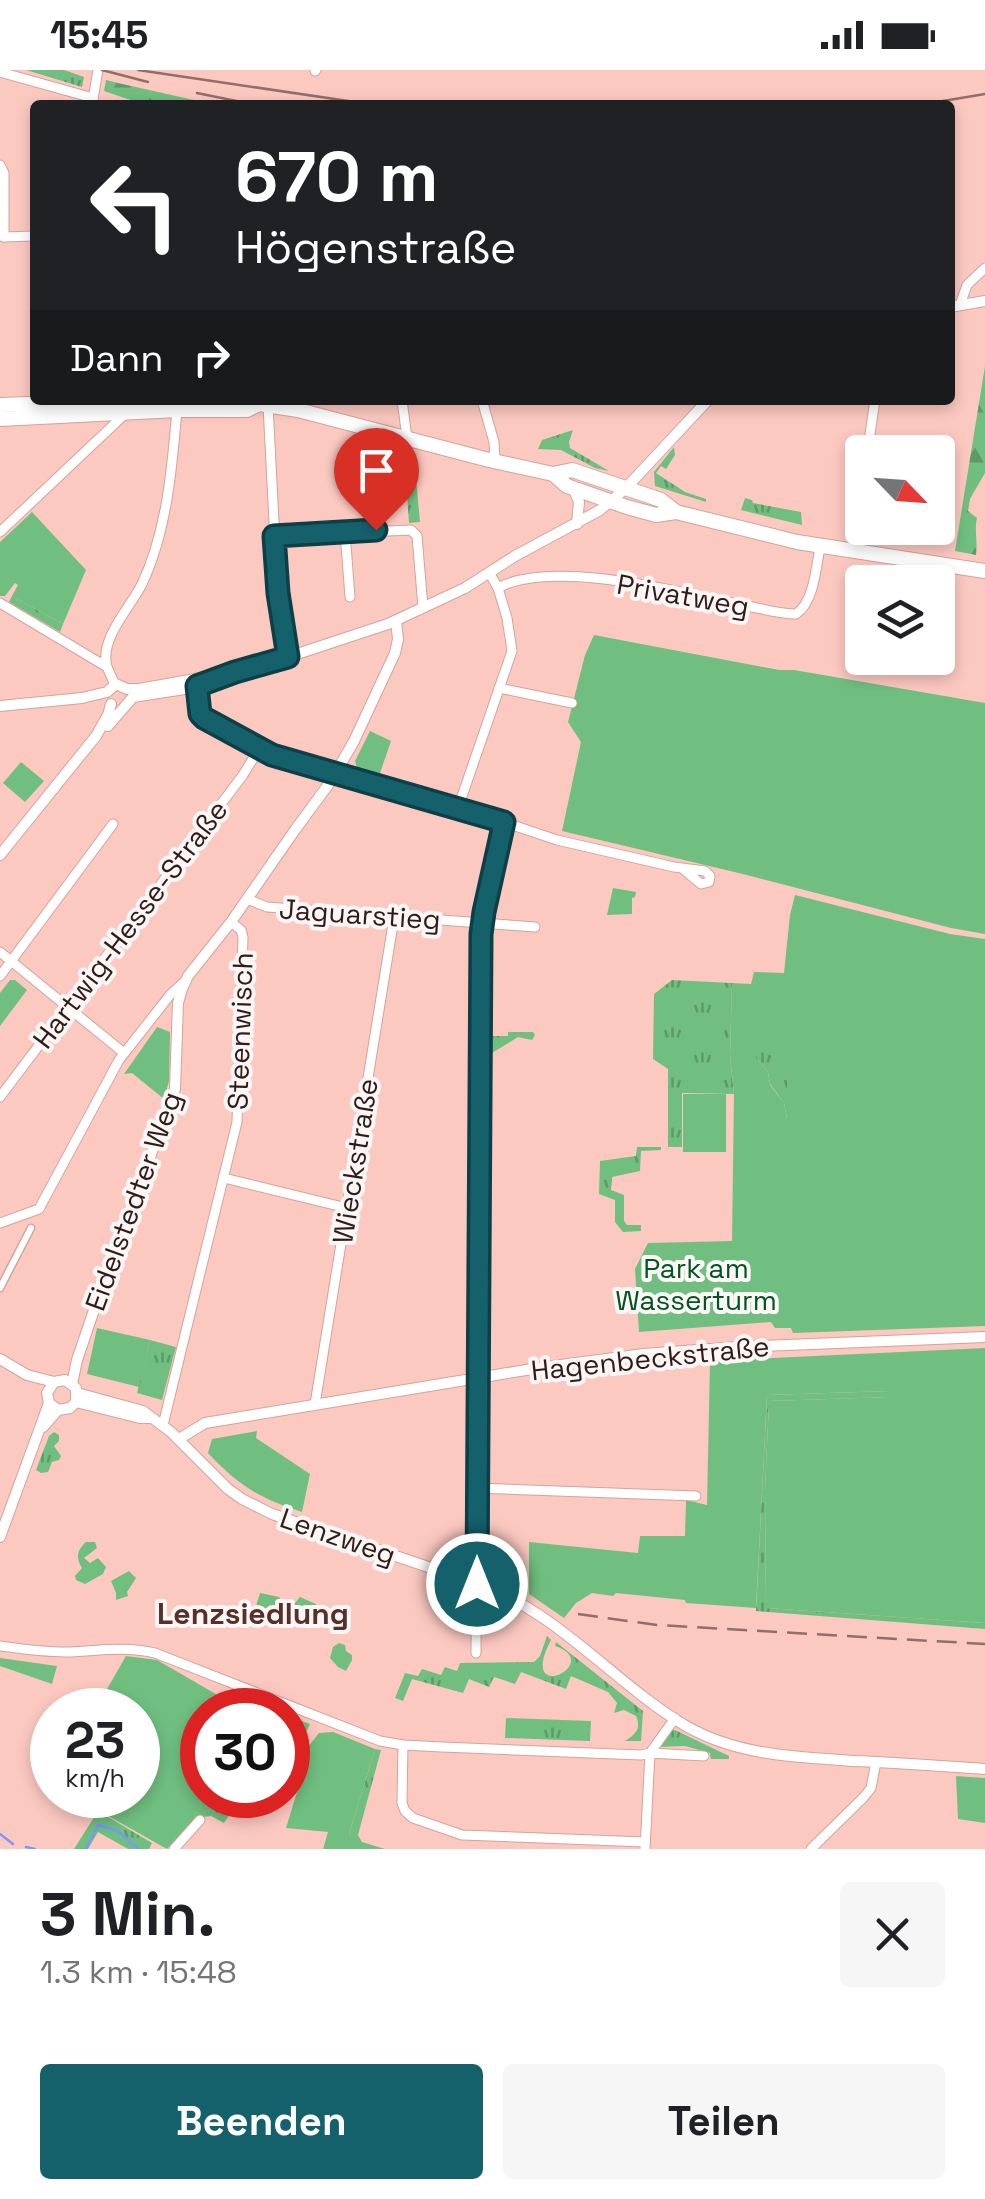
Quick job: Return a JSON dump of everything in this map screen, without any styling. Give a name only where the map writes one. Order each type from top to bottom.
[{"type":"main road","points":[[0,419],[52,405]]},
{"type":"main road","points":[[0,406],[52,405],[92,415],[246,410],[254,405]]},
{"type":"main road","points":[[272,405],[553,474],[572,470],[661,500],[676,512]]},
{"type":"main road","points":[[553,474],[567,486],[656,515],[676,512],[820,546],[985,571]]},
{"type":"street","points":[[92,100],[98,70]]},
{"type":"street","points":[[0,72],[89,100]]},
{"type":"street","points":[[0,165],[4,173],[2,237],[30,236]]},
{"type":"street","points":[[955,306],[967,285],[985,268]]},
{"type":"street","points":[[955,306],[985,302]]},
{"type":"street","points":[[259,405],[288,657]]},
{"type":"street","points":[[403,405],[406,438]]},
{"type":"street","points":[[483,405],[495,461]]},
{"type":"street","points":[[0,706],[117,697],[196,683],[396,621],[490,574],[611,502],[703,405]]},
{"type":"street","points":[[870,434],[874,405]]},
{"type":"street","points":[[0,855],[108,725],[117,697],[105,655],[143,581],[160,530],[177,410]]},
{"type":"street","points":[[0,532],[119,417],[128,413]]},
{"type":"street","points":[[92,415],[102,425],[100,437]]},
{"type":"street","points":[[573,488],[580,502],[577,524]]},
{"type":"street","points":[[274,536],[408,529],[417,536],[424,607]]},
{"type":"street","points":[[345,532],[350,597]]},
{"type":"street","name":"Privatweg","points":[[498,588],[508,582],[546,576],[599,579],[792,614],[800,612],[808,601],[820,546]]},
{"type":"street","points":[[458,808],[512,654],[498,588],[490,574]]},
{"type":"street","points":[[0,604],[107,667]]},
{"type":"street","name":"Steenwisch","points":[[162,1425],[237,1122],[243,936],[232,922],[336,774],[396,654],[396,621]]},
{"type":"street","points":[[196,683],[202,717],[272,755],[583,847],[682,868]]},
{"type":"street","points":[[500,688],[572,702]]},
{"type":"street","name":"Hartwig-Hesse-Straße","points":[[0,1097],[259,749]]},
{"type":"street","points":[[476,1653],[482,924],[504,822]]},
{"type":"street","points":[[0,976],[113,824]]},
{"type":"street","name":"Jaguarstieg","points":[[247,899],[267,908],[536,927]]},
{"type":"street","name":"Wieckstraße","points":[[315,1404],[394,918]]},
{"type":"street","points":[[0,1223],[39,1209],[124,1053],[232,922]]},
{"type":"street","points":[[0,952],[124,1053]]},
{"type":"street","name":"Eidelstedter Weg","points":[[0,1538],[38,1434],[77,1360],[175,1089],[178,1003],[185,982]]},
{"type":"street","points":[[224,1178],[347,1208]]},
{"type":"street","points":[[0,1288],[32,1228]]},
{"type":"street","name":"Hagenbeckstraße","points":[[179,1439],[205,1423],[478,1377],[684,1350],[985,1337]]},
{"type":"street","points":[[0,1359],[62,1394],[134,1408],[179,1439]]},
{"type":"street","name":"Lenzweg","points":[[179,1439],[228,1489],[272,1514],[494,1590],[540,1616],[675,1718],[713,1738],[762,1753],[985,1769]]},
{"type":"street","points":[[478,1488],[696,1496]]},
{"type":"street","points":[[0,1646],[66,1652],[120,1648],[155,1653],[358,1734],[402,1745],[704,1756]]},
{"type":"street","points":[[402,1745],[402,1803],[405,1811],[419,1821],[462,1835],[645,1846],[650,1753],[675,1718]]},
{"type":"street","points":[[811,1849],[871,1788],[876,1762]]},
{"type":"street","points":[[174,1849],[200,1820]]},
{"type":"green space","points":[[26,70],[64,70],[84,77],[82,87]]},
{"type":"green space","points":[[106,80],[194,100],[130,100],[104,91]]},
{"type":"green space","points":[[985,366],[985,473],[970,499],[968,511],[977,518],[976,555],[955,551]]},
{"type":"green space","points":[[573,430],[570,448],[609,471],[561,450],[538,449],[542,440]]},
{"type":"green space","points":[[674,447],[675,455],[666,469],[661,466],[656,473],[706,502],[655,486],[654,472]]},
{"type":"green space","points":[[404,454],[414,457],[420,522],[409,523]]},
{"type":"green space","points":[[745,498],[801,512],[802,525],[741,510]]},
{"type":"green space","points":[[32,512],[86,570],[63,624],[12,596],[18,585],[15,583],[5,596],[0,596],[0,542]]},
{"type":"green space","points":[[12,596],[63,624],[60,632],[9,602]]},
{"type":"green space","points":[[594,635],[985,703],[985,934],[562,831],[581,742],[568,722]]},
{"type":"green space","points":[[370,731],[391,741],[379,776],[357,768],[355,761]]},
{"type":"green space","points":[[21,762],[44,781],[25,802],[3,783]]},
{"type":"green space","points":[[613,888],[636,892],[632,914],[607,915]]},
{"type":"green space","name":"Park am Wasserturm","points":[[795,895],[950,934],[985,939],[985,1326],[793,1333],[791,1328],[775,1328],[771,1322],[639,1332],[635,1269],[648,1243],[732,1241],[732,983],[751,984],[754,972],[784,973]],"holes":[[[760,1047],[787,1047],[787,1119],[784,1103],[755,1057],[761,1052]]]},
{"type":"green space","points":[[10,980],[27,990],[0,1026],[0,993]]},
{"type":"green space","points":[[672,980],[732,983],[730,1056],[734,1094],[682,1093],[682,1147],[668,1147],[668,1069],[653,1059],[654,994]]},
{"type":"green space","points":[[157,1027],[170,1032],[169,1081],[164,1099],[132,1073],[124,1074]]},
{"type":"green space","points":[[488,1031],[492,1036],[508,1036],[508,1032],[535,1035],[532,1040],[518,1037],[492,1053],[487,1052]]},
{"type":"green space","points":[[759,1047],[787,1047],[788,1123],[784,1103],[755,1057]]},
{"type":"green space","points":[[683,1094],[726,1094],[726,1152],[683,1152]]},
{"type":"green space","points":[[637,1147],[661,1150],[641,1151],[640,1171],[612,1177],[611,1190],[624,1195],[624,1221],[627,1225],[641,1225],[641,1231],[623,1232],[615,1222],[615,1200],[599,1194],[600,1161],[636,1156]]},
{"type":"green space","points":[[97,1328],[150,1340],[139,1387],[87,1374]]},
{"type":"green space","points":[[150,1340],[176,1347],[162,1400],[137,1393]]},
{"type":"green space","points":[[985,1348],[985,1623],[766,1608],[769,1401],[889,1397],[889,1391],[767,1395],[756,1608],[592,1593],[576,1603],[564,1618],[529,1594],[529,1542],[638,1553],[640,1536],[685,1536],[686,1500],[707,1505],[710,1361]]},
{"type":"green space","points":[[890,1391],[890,1397],[769,1401],[766,1608],[985,1623],[985,1629],[756,1611],[767,1395]]},
{"type":"green space","points":[[257,1431],[256,1438],[310,1474],[302,1512],[250,1490],[208,1453],[212,1439]]},
{"type":"green space","points":[[54,1432],[59,1435],[54,1446],[61,1456],[52,1462],[48,1472],[41,1473],[36,1470]]},
{"type":"green space","points":[[86,1542],[95,1542],[97,1548],[84,1558],[90,1563],[98,1558],[106,1567],[103,1574],[85,1584],[75,1576],[82,1568],[78,1555]]},
{"type":"green space","points":[[129,1571],[136,1578],[128,1596],[116,1600],[111,1581]]},
{"type":"green space","points":[[260,1593],[279,1597],[283,1603],[295,1603],[300,1597],[316,1604],[319,1610],[305,1618],[283,1611],[262,1611],[256,1606]]},
{"type":"green space","points":[[547,1636],[551,1640],[543,1660],[544,1672],[550,1676],[559,1674],[571,1662],[568,1653],[555,1646],[556,1642],[643,1711],[641,1741],[625,1741],[638,1728],[636,1716],[624,1710],[614,1713],[617,1703],[608,1692],[571,1676],[566,1689],[521,1672],[515,1684],[494,1677],[489,1687],[469,1679],[463,1693],[412,1679],[403,1701],[395,1698],[405,1673],[418,1676],[422,1669],[441,1675],[445,1667],[457,1671],[460,1663],[534,1662]]},
{"type":"green space","points":[[339,1643],[352,1655],[346,1671],[330,1658],[333,1647]]},
{"type":"green space","points":[[126,1656],[157,1660],[205,1688],[180,1688],[180,1818],[196,1818],[167,1849],[112,1818],[160,1818],[160,1688],[108,1688]]},
{"type":"green space","points":[[0,1658],[57,1666],[52,1684],[0,1666]]},
{"type":"green space","points":[[506,1718],[591,1721],[590,1741],[505,1738]]},
{"type":"green space","points":[[675,1730],[729,1759],[711,1759],[710,1753],[685,1746],[658,1747]]},
{"type":"green space","points":[[333,1732],[375,1749],[349,1834],[385,1849],[323,1849],[328,1832],[286,1828],[289,1818],[310,1818],[310,1744],[319,1733]]},
{"type":"green space","points":[[375,1749],[381,1750],[358,1835],[351,1839],[349,1834]]},
{"type":"green space","points":[[956,1776],[985,1778],[985,1823],[958,1819]]},
{"type":"green space","points":[[94,1818],[110,1818],[152,1843],[149,1849],[128,1849],[98,1832],[88,1849],[74,1849]]},
{"type":"waterway","points":[[86,1849],[98,1825],[118,1831],[138,1849]]},
{"type":"waterway","points":[[0,1834],[13,1844]]},
{"type":"waterway","points":[[26,1847],[35,1849]]},
{"type":"tram line","points":[[102,70],[148,82]]},
{"type":"tram line","points":[[138,70],[341,100]]},
{"type":"tram line","points":[[197,93],[231,100]]},
{"type":"tram line","points":[[949,100],[985,94]]},
{"type":"railway","points":[[578,1614],[657,1625],[985,1644]]},
{"type":"district","name":"Lenzsiedlung","points":[[253,1614]]},
{"type":"route","points":[[376,530],[274,536],[288,657],[197,686],[200,714],[204,718],[264,752],[504,822],[481,934],[477,1584]]}]
